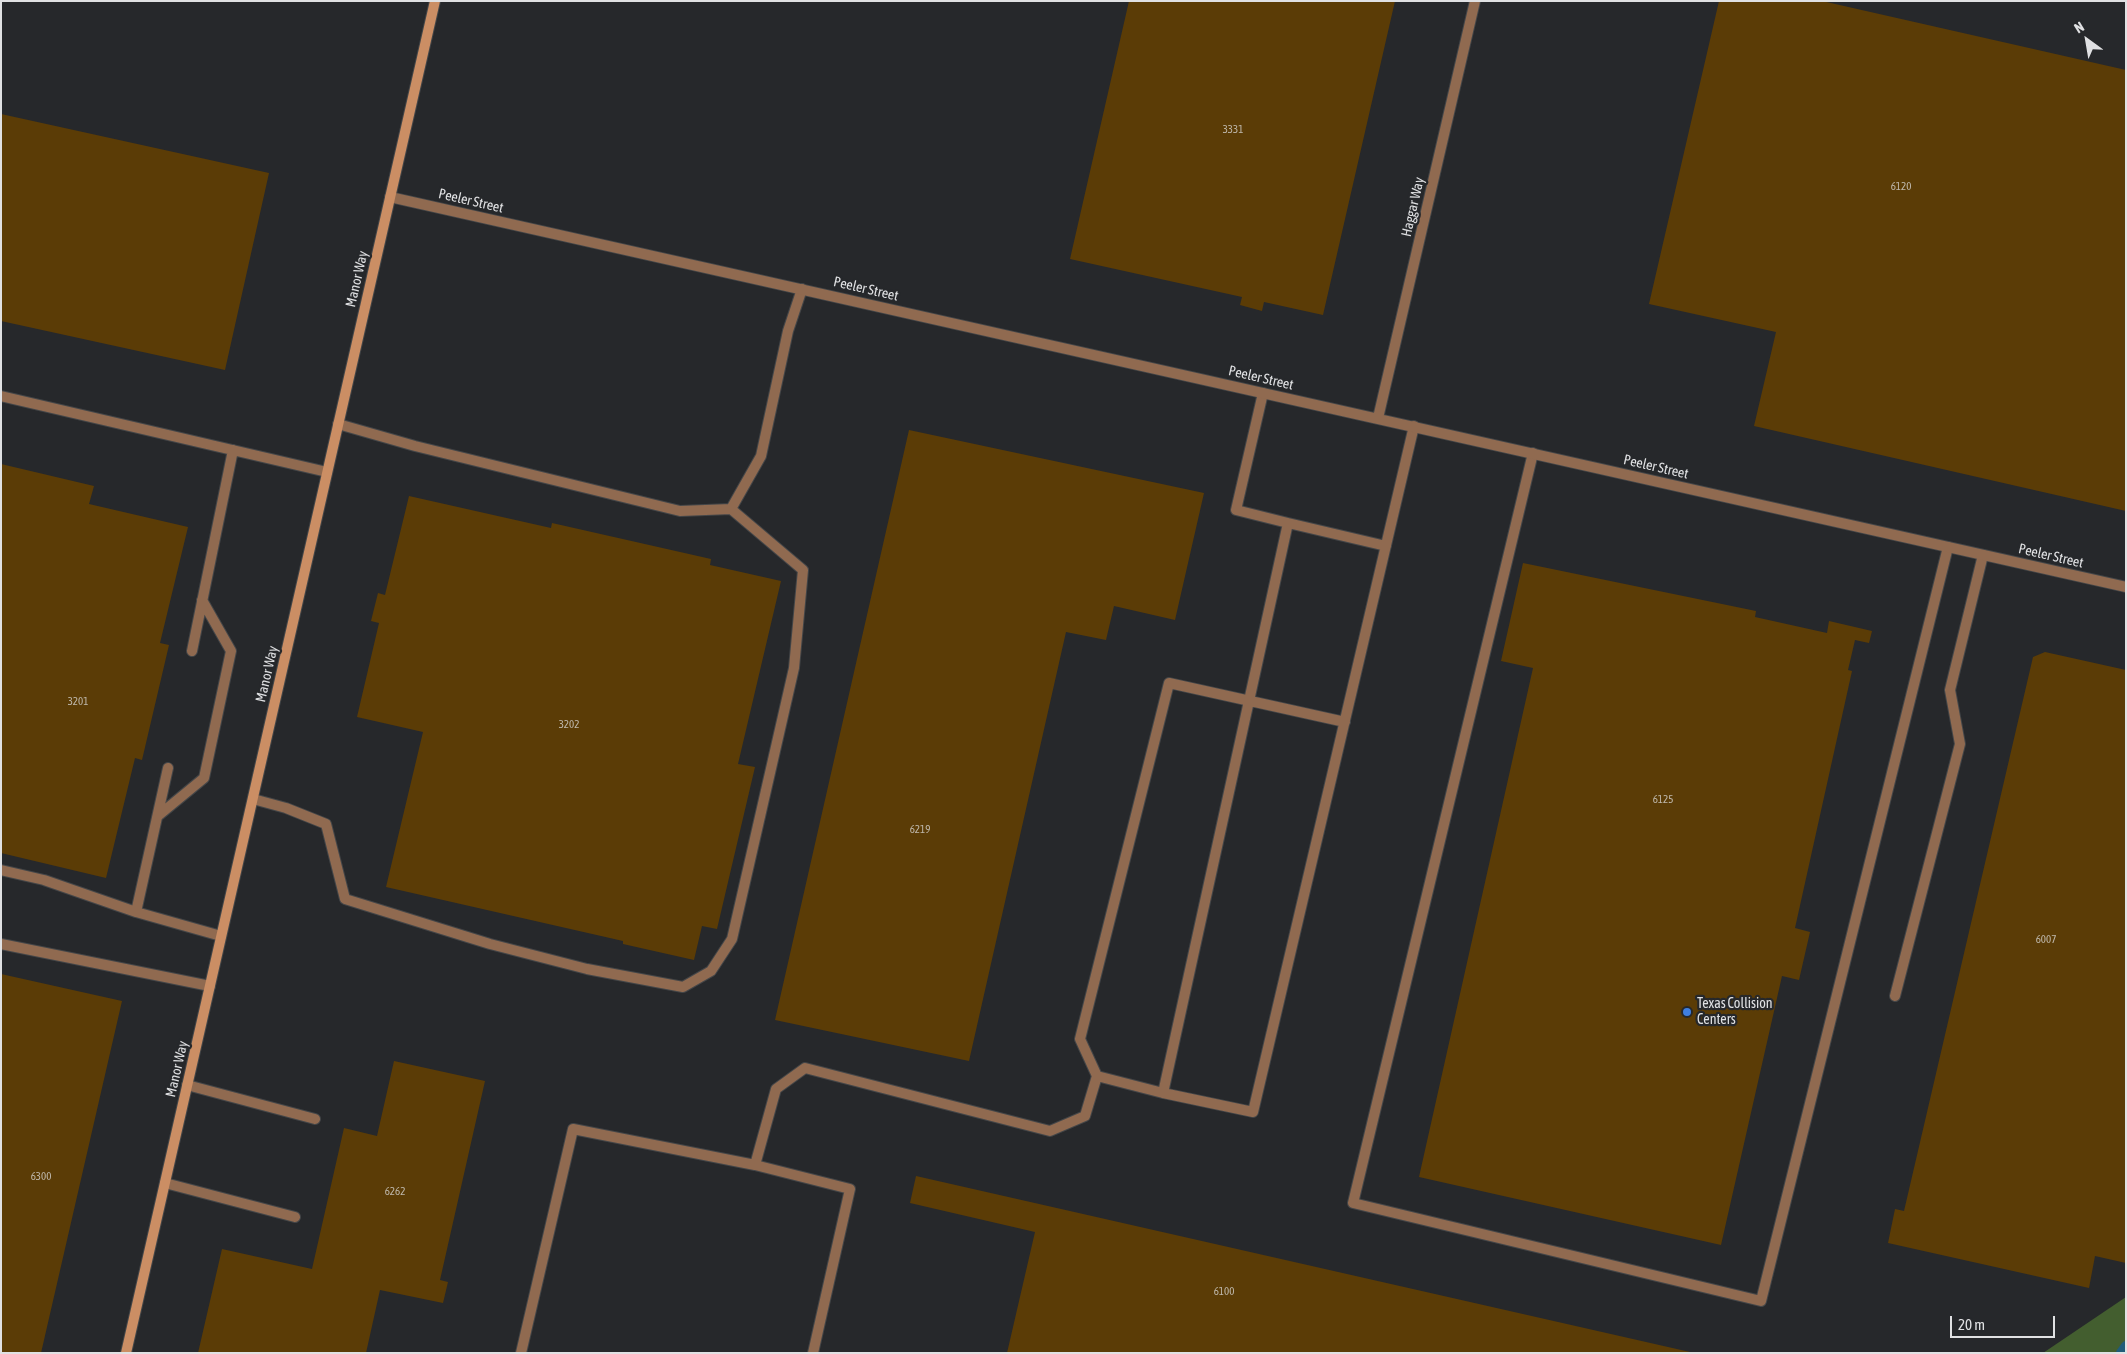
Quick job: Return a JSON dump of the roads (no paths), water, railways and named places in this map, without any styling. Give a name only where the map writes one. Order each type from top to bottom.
[{"type":"street","name":"Manor Way","points":[[126,1353],[434,1]]},
{"type":"street","name":"Haggar Way","points":[[1378,418],[1475,1]]},
{"type":"street","name":"Peeler Street","points":[[390,197],[2126,587]]},
{"type":"street","points":[[731,509],[761,456],[788,331],[802,289]]},
{"type":"street","points":[[1263,392],[1236,510],[1386,546]]},
{"type":"street","points":[[1,396],[327,472]]},
{"type":"street","points":[[253,798],[286,808],[326,824],[345,899],[490,944],[588,969],[683,987],[711,971],[732,940],[794,668],[804,570],[731,509],[680,511],[415,446],[338,424]]},
{"type":"street","points":[[1097,1076],[1163,1093],[1253,1112],[1414,426]]},
{"type":"street","points":[[192,651],[233,450]]},
{"type":"street","points":[[1533,453],[1353,1203],[1761,1301],[1948,547]]},
{"type":"street","points":[[1163,1093],[1288,522]]},
{"type":"street","points":[[1895,996],[1960,744],[1950,690],[1983,555]]},
{"type":"street","points":[[159,815],[204,778],[231,652],[202,600]]},
{"type":"street","points":[[755,1165],[776,1089],[805,1068],[1050,1131],[1085,1116],[1097,1076],[1080,1039],[1169,683],[1345,722]]},
{"type":"street","points":[[136,912],[168,768]]},
{"type":"street","points":[[1,870],[44,880],[136,912],[221,936]]},
{"type":"street","points":[[1,944],[210,986]]},
{"type":"street","points":[[187,1085],[315,1119]]},
{"type":"street","points":[[521,1353],[573,1129],[755,1165],[850,1189],[813,1353]]},
{"type":"street","points":[[165,1183],[295,1217]]},
{"type":"waterway","points":[[2121,1353],[2126,1346]]},
{"type":"place","name":"Texas Collision Centers","points":[[1687,1012]]}]
